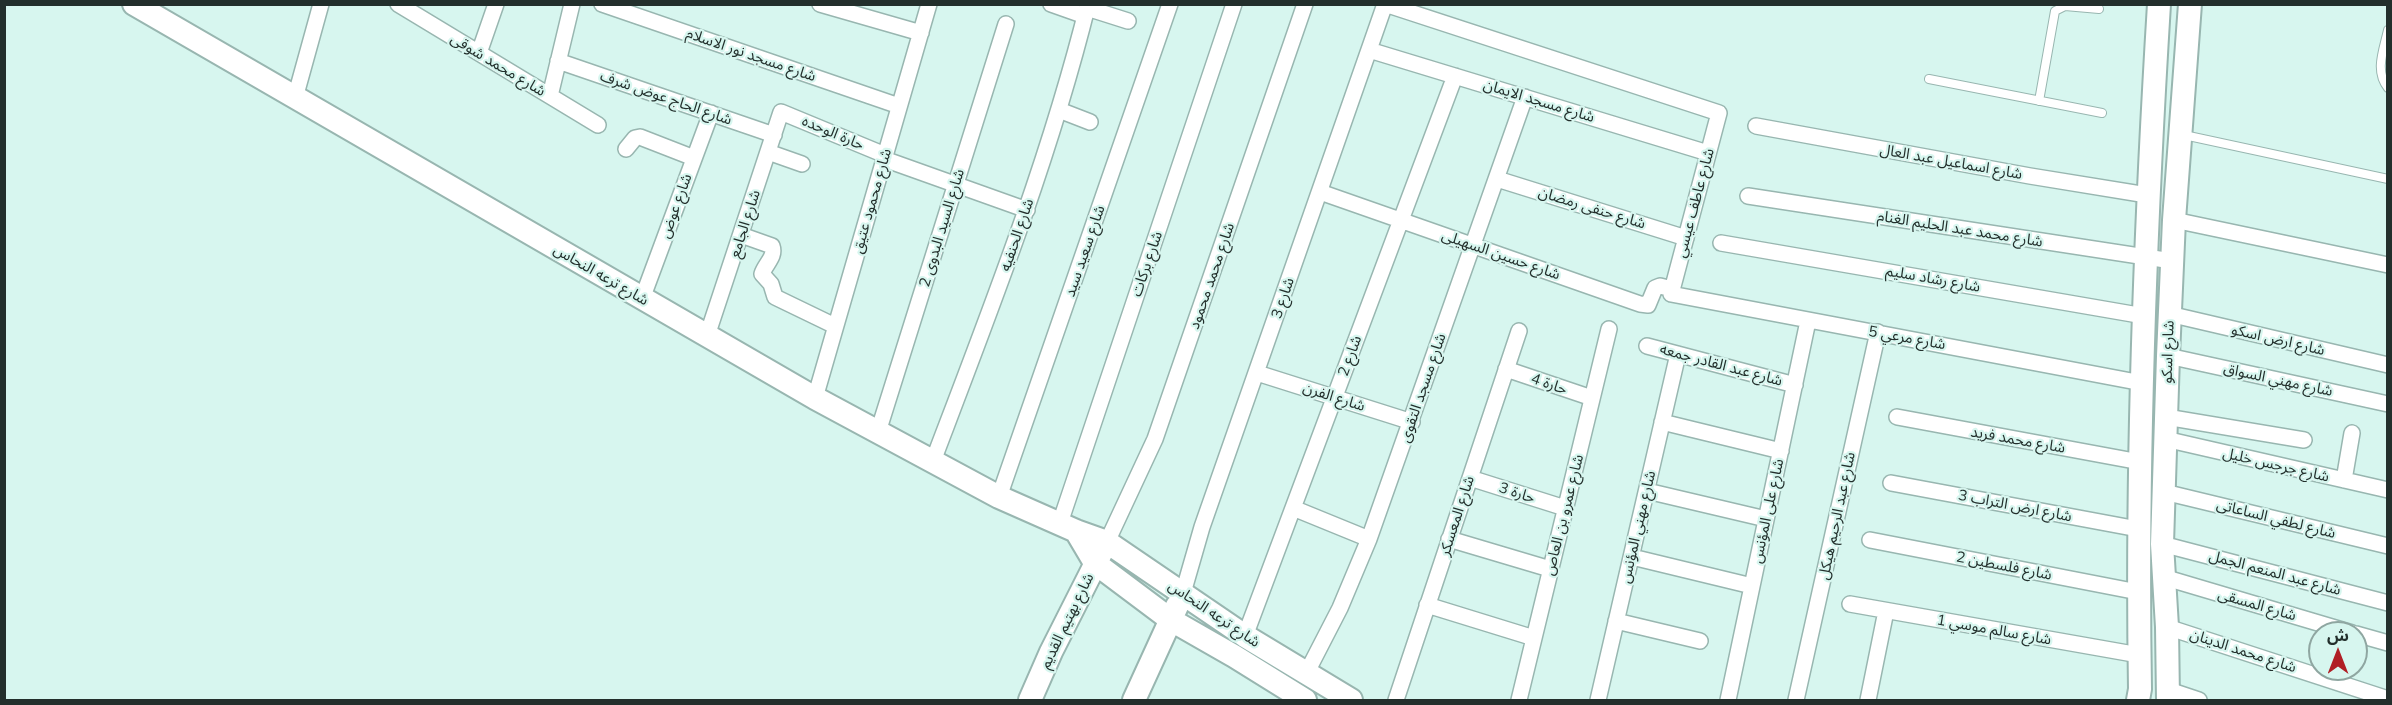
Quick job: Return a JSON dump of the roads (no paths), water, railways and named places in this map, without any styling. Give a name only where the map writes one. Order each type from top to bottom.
[{"type":"main road","name":"شارع ترعه النحاس","points":[[134,4],[815,398],[999,497],[1107,542],[1245,636],[1351,700]]},
{"type":"main road","name":"شارع اسكو","points":[[2138,700],[2140,689],[2138,529],[2145,257],[2159,4]]},
{"type":"main road","name":"شارع اسكو","points":[[2168,695],[2162,544],[2165,428],[2174,220],[2190,4]]},
{"type":"main road","name":"شارع ترعه النحاس","points":[[1068,527],[1095,563],[1171,620],[1294,697]]},
{"type":"main road","name":"شارع بهتيم القديم","points":[[1030,700],[1107,542]]},
{"type":"main road","points":[[1134,700],[1182,593]]},
{"type":"street","points":[[295,98],[321,4]]},
{"type":"street","points":[[479,53],[496,4]]},
{"type":"street","points":[[550,96],[572,4]]},
{"type":"street","name":"شارع مسجد نور الاسلام","points":[[602,4],[899,106]]},
{"type":"street","points":[[820,4],[921,33]]},
{"type":"street","name":"شارع محمود عتيق","points":[[815,398],[929,4]]},
{"type":"street","points":[[1051,4],[1087,9],[1128,21]]},
{"type":"street","name":"شارع سعيد سيد","points":[[999,497],[1170,4]]},
{"type":"street","name":"شارع بركات","points":[[1068,527],[1234,4]]},
{"type":"street","name":"شارع محمد محمود","points":[[1107,542],[1155,439],[1305,4]]},
{"type":"street","name":"شارع 3","points":[[1182,593],[1202,527],[1385,4]]},
{"type":"street","name":"شارع عاطف عيسي","points":[[1385,4],[1719,113],[1672,291]]},
{"type":"street","name":"شارع محمد شوقى","points":[[408,7],[598,125]]},
{"type":"street","name":"شارع الحنفيه","points":[[933,461],[1027,210],[1059,110],[1087,9]]},
{"type":"street","name":"شارع السيد البدوى 2","points":[[878,432],[1006,24]]},
{"type":"street","name":"شارع مسجد الايمان","points":[[1369,50],[1708,153]]},
{"type":"street","name":"شارع الحاج عوض شرف","points":[[558,61],[774,135]]},
{"type":"street","name":"شارع 2","points":[[1245,636],[1455,76]]},
{"type":"street","name":"شارع مسجد التقوى","points":[[1306,674],[1340,608],[1369,539],[1525,97]]},
{"type":"street","points":[[1059,110],[1090,122]]},
{"type":"street","name":"شارع عوض","points":[[642,299],[711,112]]},
{"type":"street","name":"حارة الوحده","points":[[781,112],[885,157],[1027,210]]},
{"type":"street","name":"شارع الجامع","points":[[708,336],[781,112]]},
{"type":"street","name":"شارع اسماعيل عبد العال","points":[[1756,126],[2147,195]]},
{"type":"street","points":[[626,149],[635,138],[640,137],[694,158]]},
{"type":"street","points":[[768,152],[802,164]]},
{"type":"street","name":"شارع حنفى رمضان","points":[[1497,179],[1686,238]]},
{"type":"street","name":"شارع حسين السهيلى","points":[[1320,192],[1645,306],[1650,301],[1655,288],[1660,286],[1672,291]]},
{"type":"street","name":"شارع محمد عبد الحليم الغنام","points":[[1748,196],[2172,261]]},
{"type":"street","points":[[2174,220],[2388,265]]},
{"type":"street","points":[[741,235],[772,246],[773,254],[762,274],[771,284],[775,297],[835,326]]},
{"type":"street","name":"شارع رشاد سليم","points":[[1722,243],[2144,316]]},
{"type":"street","name":"شارع مرعي 5","points":[[1672,291],[1808,321],[1878,332],[2142,383]]},
{"type":"street","name":"شارع ارض اسكو","points":[[2169,314],[2388,365]]},
{"type":"street","name":"شارع على المؤنس","points":[[1728,700],[1808,321]]},
{"type":"street","name":"شارع عمرو بن العاص","points":[[1519,700],[1609,329]]},
{"type":"street","name":"شارع المعسكر","points":[[1396,700],[1519,332]]},
{"type":"street","name":"شارع عبد الرحيم هيكل","points":[[1796,700],[1878,332]]},
{"type":"street","name":"شارع عبد القادر جمعه","points":[[1647,346],[1795,385]]},
{"type":"street","name":"شارع مهني المؤنس","points":[[1598,700],[1678,354]]},
{"type":"street","name":"شارع مهني السواق","points":[[2168,356],[2388,404]]},
{"type":"street","name":"حارة 4","points":[[1506,369],[1592,399]]},
{"type":"street","name":"شارع الفرن","points":[[1257,373],[1412,422]]},
{"type":"street","name":"شارع محمد فريد","points":[[1897,417],[2140,462]]},
{"type":"street","points":[[1662,422],[1781,451]]},
{"type":"street","points":[[2165,428],[2304,440]]},
{"type":"street","name":"شارع جرجس خليل","points":[[2165,428],[2344,480],[2388,490]]},
{"type":"street","points":[[2344,480],[2352,433]]},
{"type":"street","name":"حارة 3","points":[[1470,478],[1565,508]]},
{"type":"street","name":"شارع ارض التراب 3","points":[[1891,483],[2138,529]]},
{"type":"street","points":[[1647,491],[1766,519]]},
{"type":"street","name":"شارع لطفي الساعاتى","points":[[2164,492],[2388,546]]},
{"type":"street","points":[[1293,508],[1369,539]]},
{"type":"street","points":[[1449,539],[1550,569]]},
{"type":"street","name":"شارع فلسطين 2","points":[[1870,540],[2138,591]]},
{"type":"street","name":"شارع عبد المنعم الجمل","points":[[2162,544],[2388,603]]},
{"type":"street","points":[[1632,557],[1752,586]]},
{"type":"street","name":"شارع المسقى","points":[[2163,577],[2312,621]]},
{"type":"street","name":"شارع سالم موسي 1","points":[[1850,604],[2139,655]]},
{"type":"street","points":[[1427,606],[1534,638]]},
{"type":"street","points":[[1868,700],[1886,612]]},
{"type":"street","points":[[1616,621],[1700,640]]},
{"type":"street","name":"شارع محمد الدينان","points":[[2167,627],[2388,700]]},
{"type":"street","points":[[2368,637],[2388,643]]},
{"type":"street","points":[[2168,695],[2199,700]]},
{"type":"lane","points":[[2039,101],[2053,15],[2061,7],[2099,9]]},
{"type":"lane","points":[[2388,30],[2380,70],[2381,77],[2388,88]]},
{"type":"lane","points":[[1929,79],[2102,113]]},
{"type":"lane","points":[[2180,134],[2388,179]]}]
